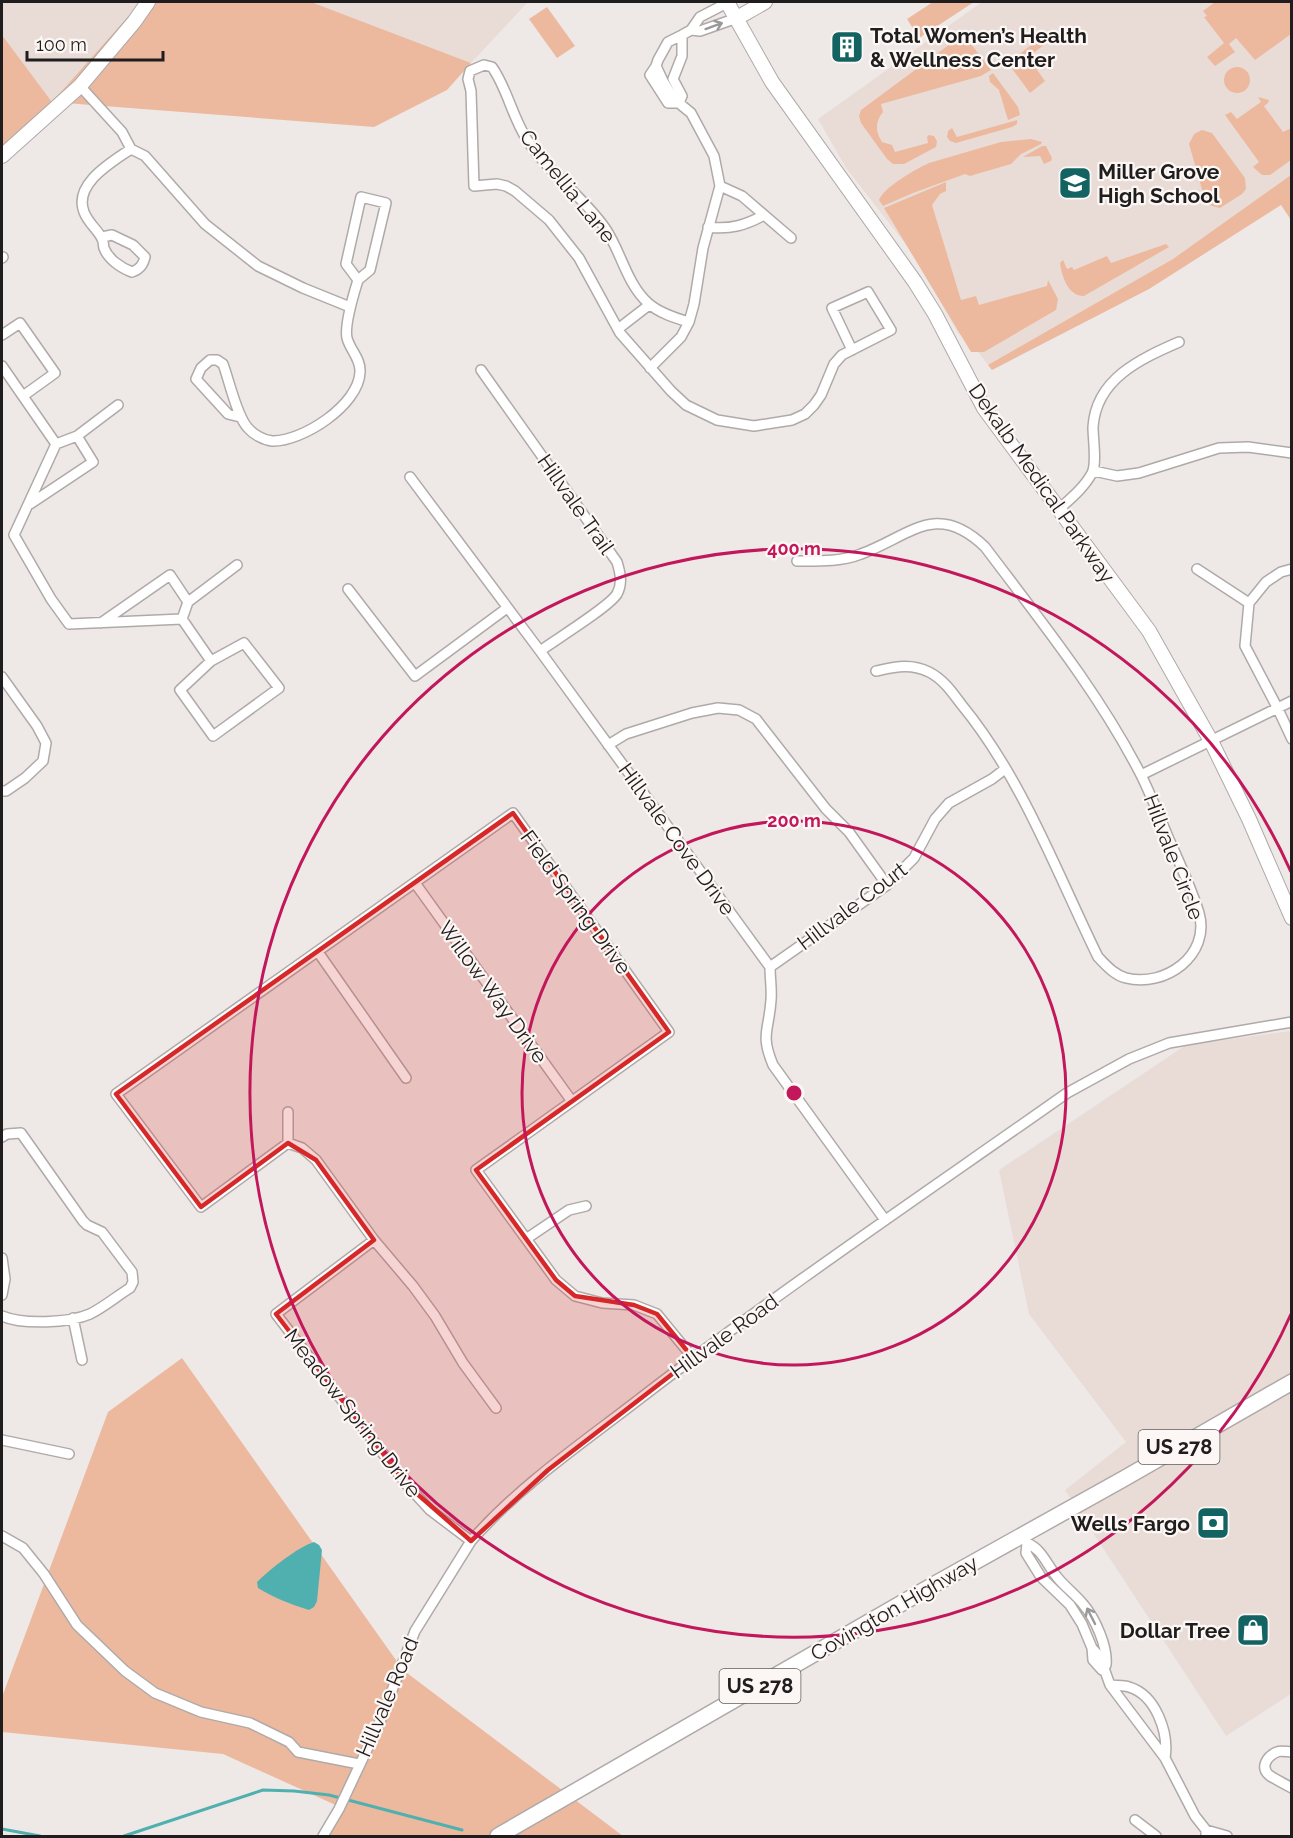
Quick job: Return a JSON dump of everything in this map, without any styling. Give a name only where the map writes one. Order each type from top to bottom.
[{"type":"main road","points":[[2,156],[80,86],[148,2]]},
{"type":"main road","name":"Dekalb Medical Parkway","points":[[728,2],[772,82],[920,290],[984,408],[1149,631],[1210,741],[1249,819],[1292,918]]},
{"type":"main road","points":[[738,18],[765,2]]},
{"type":"main road","name":"Covington Highway","points":[[498,1836],[934,1584],[1024,1540],[1292,1382]]},
{"type":"street","points":[[691,30],[696,20],[728,2]]},
{"type":"street","points":[[650,368],[674,345],[689,322],[708,227],[720,186],[714,156],[691,112],[674,99],[656,66],[668,42],[691,30],[700,31],[738,18]]},
{"type":"street","points":[[665,83],[682,56],[682,34]]},
{"type":"street","name":"Camellia Lane","points":[[689,322],[668,315],[649,304],[636,290],[616,244],[603,225],[540,158],[527,140],[497,74],[492,68],[484,65],[470,71],[468,79],[471,91],[474,186],[497,184],[506,186],[549,220],[579,258],[618,329],[650,368],[686,405],[717,420],[754,426],[792,420],[805,414],[821,395],[834,364],[842,356],[891,330],[868,291],[832,308],[852,350]]},
{"type":"street","points":[[80,86],[122,132],[131,148],[145,156],[205,224],[258,266],[350,307]]},
{"type":"street","points":[[102,237],[112,235],[133,245],[144,257],[143,264],[132,272],[124,269],[104,249],[102,237],[87,219],[83,210],[82,198],[92,179],[131,148]]},
{"type":"street","points":[[720,186],[742,196],[791,238]]},
{"type":"street","points":[[240,417],[228,414],[196,379],[201,368],[210,360],[217,360],[223,364],[240,417],[246,427],[256,435],[270,441],[298,436],[332,417],[355,389],[360,372],[357,356],[346,337],[350,307],[358,280],[370,270],[386,204],[361,197],[346,264],[358,280]]},
{"type":"street","points":[[708,227],[734,228],[749,223],[764,214]]},
{"type":"street","points":[[618,329],[649,304]]},
{"type":"street","points":[[2,335],[20,323],[55,373],[23,396]]},
{"type":"street","points":[[1058,510],[1078,492],[1094,471],[1093,425],[1101,396],[1122,372],[1147,356],[1179,342]]},
{"type":"street","points":[[2,366],[56,444]]},
{"type":"street","name":"Hillvale Trail","points":[[481,370],[617,562],[621,578],[617,594],[603,607],[540,651]]},
{"type":"street","points":[[118,405],[76,436],[56,444],[14,535],[51,599],[69,624],[182,619]]},
{"type":"street","points":[[28,505],[93,462],[76,436]]},
{"type":"street","points":[[1094,471],[1117,476],[1139,473],[1219,448],[1248,447],[1292,453]]},
{"type":"street","name":"Hillvale Cove Drive","points":[[410,477],[770,967]]},
{"type":"street","name":"Hillvale Circle","points":[[797,561],[817,561],[860,555],[918,527],[936,523],[956,525],[971,534],[985,547],[1072,662],[1141,775],[1187,879],[1199,914],[1202,928],[1193,953],[1170,973],[1152,980],[1124,978],[1111,971],[1098,957],[1040,832],[1005,769],[974,720],[944,683],[930,673],[901,665],[876,671]]},
{"type":"street","points":[[182,619],[188,602],[237,565]]},
{"type":"street","points":[[1197,569],[1249,603]]},
{"type":"street","points":[[1292,569],[1281,572],[1266,582],[1249,603],[1245,646],[1292,739]]},
{"type":"street","points":[[101,623],[170,575],[188,602]]},
{"type":"street","points":[[348,589],[415,675],[507,608]]},
{"type":"street","points":[[182,619],[211,661]]},
{"type":"street","points":[[244,643],[279,688],[213,736],[180,690],[211,661],[244,643]]},
{"type":"street","points":[[2,677],[37,726],[46,743],[44,760],[25,778],[6,791],[2,791]]},
{"type":"street","points":[[1141,775],[1292,701]]},
{"type":"street","points":[[608,745],[627,734],[692,713],[718,708],[739,710],[756,719],[826,809],[849,832],[887,885]]},
{"type":"street","name":"Hillvale Court","points":[[770,967],[887,885],[914,858],[935,819],[949,803],[992,779],[1005,769]]},
{"type":"street","name":"Field Spring Drive","points":[[288,1143],[201,1207],[116,1094],[513,813],[669,1032],[476,1170],[556,1280],[575,1296],[602,1304],[634,1305],[657,1314],[693,1358]]},
{"type":"street","name":"Willow Way Drive","points":[[415,883],[571,1100]]},
{"type":"street","points":[[318,952],[406,1078]]},
{"type":"street","points":[[770,967],[771,1001],[765,1033],[767,1050],[774,1065],[885,1220]]},
{"type":"street","name":"Hillvale Road","points":[[323,1836],[339,1809],[379,1724],[415,1631],[471,1540],[548,1470],[693,1358],[1067,1093],[1129,1059],[1169,1043],[1292,1022]]},
{"type":"street","points":[[288,1112],[288,1143],[302,1148],[316,1160],[374,1240],[435,1316],[463,1363],[496,1408]]},
{"type":"street","points":[[2,1137],[7,1134],[21,1133],[83,1221],[102,1232],[132,1272],[133,1282],[130,1288],[90,1314],[44,1322],[21,1321],[2,1316]]},
{"type":"street","points":[[526,1239],[569,1210],[586,1206]]},
{"type":"street","name":"Meadow Spring Drive","points":[[374,1240],[276,1314],[407,1485],[430,1510],[471,1540]]},
{"type":"street","points":[[2,1258],[5,1279],[2,1295]]},
{"type":"street","points":[[73,1318],[82,1360]]},
{"type":"street","points":[[2,1440],[69,1454]]},
{"type":"street","points":[[2,1536],[23,1548],[44,1574],[77,1625],[125,1671],[154,1693],[201,1712],[250,1723],[289,1742],[298,1752],[359,1764]]},
{"type":"street","points":[[1024,1540],[1036,1547],[1059,1580],[1085,1606],[1106,1654],[1104,1672]]},
{"type":"street","points":[[1024,1540],[1026,1553],[1041,1577],[1082,1624],[1091,1644],[1093,1660],[1165,1758],[1206,1833],[1227,1836]]},
{"type":"street","points":[[1091,1644],[1100,1637]]},
{"type":"street","points":[[1110,1685],[1129,1687],[1142,1693],[1151,1702],[1165,1736],[1167,1746],[1165,1758]]},
{"type":"street","points":[[1292,1752],[1279,1751],[1270,1756],[1264,1768],[1268,1774],[1292,1788]]},
{"type":"street","points":[[1135,1820],[1156,1836]]},
{"type":"highlighted area","points":[[513,813],[669,1032],[476,1170],[556,1280],[575,1296],[634,1305],[657,1314],[693,1358],[548,1470],[471,1541],[407,1485],[276,1314],[374,1240],[316,1160],[288,1143],[201,1207],[116,1094]]},
{"type":"shaded area","points":[[2,2],[141,2],[52,102],[2,35]]},
{"type":"shaded area","points":[[141,2],[311,2],[471,63],[447,90],[374,127],[52,102]]},
{"type":"shaded area","points":[[311,2],[528,2],[471,63]]},
{"type":"shaded area","points":[[933,2],[974,2],[919,38],[907,19]]},
{"type":"shaded area","name":"Miller Grove High School","points":[[982,2],[1291,2],[1291,198],[1149,289],[992,370],[978,352],[958,333],[911,251],[846,168],[818,119]]},
{"type":"shaded area","points":[[1215,2],[1291,2],[1291,34],[1255,60],[1236,38],[1229,44],[1235,52],[1215,66],[1207,57],[1224,43],[1204,17],[1207,16],[1203,11]]},
{"type":"shaded area","points":[[547,7],[575,46],[557,58],[529,19]]},
{"type":"shaded area","points":[[2,35],[52,102],[2,148]]},
{"type":"shaded area","points":[[1039,39],[1044,45],[1028,57],[1045,81],[1030,93],[1008,63]]},
{"type":"shaded area","points":[[959,40],[971,44],[991,70],[981,76],[881,104],[883,112],[877,123],[878,134],[882,142],[892,145],[895,152],[928,143],[929,135],[934,136],[937,141],[936,147],[904,164],[893,164],[861,123],[859,116],[861,110],[950,44],[953,45]]},
{"type":"shaded area","points":[[1237,67],[1246,71],[1250,80],[1246,89],[1237,93],[1228,89],[1224,80],[1228,71]]},
{"type":"shaded area","points":[[993,73],[1018,107],[1020,115],[1008,120],[999,90],[990,82],[989,76]]},
{"type":"shaded area","points":[[1258,97],[1269,100],[1264,106],[1283,132],[1289,129],[1291,131],[1291,160],[1270,175],[1262,175],[1253,167],[1259,162],[1225,115],[1231,112],[1237,119],[1261,102]]},
{"type":"shaded area","points":[[1017,120],[1017,124],[1012,127],[956,143],[947,137],[948,131],[952,128],[957,137]]},
{"type":"shaded area","points":[[1202,130],[1212,133],[1245,178],[1246,189],[1242,194],[1220,208],[1209,205],[1205,200],[1189,144],[1194,134]]},
{"type":"shaded area","points":[[1031,139],[1042,142],[1021,154],[1011,164],[970,176],[965,174],[883,206],[879,200],[894,184],[929,163],[1001,142]]},
{"type":"shaded area","points":[[1046,146],[1052,158],[1051,161],[1044,164],[1040,156],[1023,157]]},
{"type":"shaded area","points":[[1291,175],[1291,220],[1281,205],[1149,289],[992,370],[988,365],[1173,259]]},
{"type":"shaded area","points":[[946,182],[946,191],[940,194],[932,205],[961,300],[976,296],[979,305],[1047,286],[1048,280],[1058,299],[1056,310],[984,352],[971,352],[884,208]]},
{"type":"shaded area","points":[[1166,244],[1169,247],[1084,296],[1070,289],[1062,274],[1060,263],[1063,260],[1067,269],[1072,267],[1074,270],[1107,256],[1111,263]]},
{"type":"shaded area","points":[[1291,1031],[1291,1694],[1226,1736],[1065,1490],[1126,1442],[1029,1314],[999,1170],[1186,1045]]},
{"type":"shaded area","points":[[182,1358],[403,1670],[623,1836],[325,1836],[340,1807],[223,1754],[2,1732],[2,1697],[108,1412]]},
{"type":"water","points":[[314,1542],[322,1550],[317,1601],[314,1607],[309,1610],[302,1608],[258,1588],[257,1582],[269,1571],[292,1553]]},
{"type":"waterway","points":[[124,1836],[263,1790],[329,1795],[462,1830]]},
{"type":"waterway","points":[[2,1829],[40,1836]]},
{"type":"place","name":"Total Women’s Health & Wellness Center","points":[[847,47]]},
{"type":"place","name":"Miller Grove High School","points":[[1075,183]]},
{"type":"place","name":"Wells Fargo","points":[[1213,1523]]},
{"type":"place","name":"Dollar Tree","points":[[1253,1630]]}]
